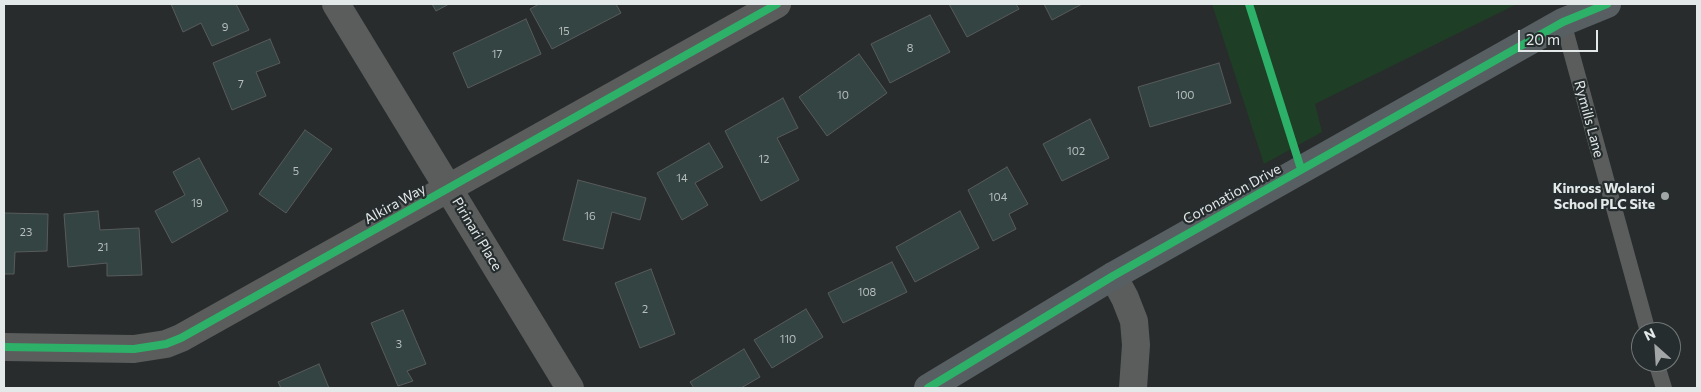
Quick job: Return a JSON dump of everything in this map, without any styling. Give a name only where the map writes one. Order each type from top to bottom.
[{"type":"main road","name":"Coronation Drive","points":[[928,388],[1113,276],[1563,22],[1607,4]]},
{"type":"street","name":"Pirinari Place","points":[[336,4],[570,388]]},
{"type":"street","name":"Alkira Way","points":[[4,347],[134,350],[166,344],[182,338],[777,4]]},
{"type":"street","points":[[1113,276],[1125,298],[1134,321],[1136,344],[1133,388]]},
{"type":"lane","name":"Rymills Lane","points":[[1563,22],[1645,322]]},
{"type":"lane","points":[[1659,372],[1664,388]]},
{"type":"green space","points":[[1212,4],[1517,4],[1315,104],[1322,132],[1264,164]]},
{"type":"building","points":[[171,4],[236,4],[249,30],[212,46],[201,23],[183,32]]},
{"type":"building","points":[[432,4],[449,4],[436,11]]},
{"type":"building","points":[[539,4],[616,4],[621,13],[552,49],[530,9]]},
{"type":"building","points":[[949,4],[1016,4],[1019,9],[967,37]]},
{"type":"building","points":[[1044,4],[1082,4],[1052,20]]},
{"type":"building","points":[[930,15],[950,52],[890,83],[871,44]]},
{"type":"building","points":[[526,19],[541,54],[468,88],[453,53]]},
{"type":"building","points":[[270,39],[280,63],[256,72],[266,96],[232,110],[213,63]]},
{"type":"building","points":[[859,54],[887,93],[827,136],[799,97]]},
{"type":"building","points":[[1219,63],[1231,103],[1150,127],[1138,87]]},
{"type":"building","points":[[783,98],[798,128],[777,138],[799,180],[761,201],[725,131]]},
{"type":"building","points":[[1090,119],[1109,158],[1062,181],[1043,144]]},
{"type":"building","points":[[305,130],[332,149],[286,213],[259,194]]},
{"type":"building","points":[[709,143],[723,167],[695,183],[708,205],[682,220],[657,173]]},
{"type":"building","points":[[199,158],[228,211],[172,243],[155,211],[185,195],[173,172]]},
{"type":"building","points":[[1007,167],[1028,204],[1009,214],[1016,229],[993,241],[968,190]]},
{"type":"building","points":[[578,180],[646,198],[640,220],[612,212],[603,249],[563,240]]},
{"type":"building","points":[[98,211],[100,230],[139,228],[142,275],[107,276],[107,263],[68,267],[64,214]]},
{"type":"building","points":[[960,211],[979,248],[915,282],[896,247]]},
{"type":"building","points":[[4,213],[48,214],[47,251],[15,252],[14,274],[4,274]]},
{"type":"building","points":[[892,262],[907,292],[843,323],[828,293]]},
{"type":"building","points":[[651,269],[675,334],[640,348],[615,283]]},
{"type":"building","points":[[806,309],[823,337],[772,368],[754,340]]},
{"type":"building","points":[[403,310],[426,364],[407,371],[413,381],[398,386],[371,323]]},
{"type":"building","points":[[744,349],[760,377],[741,388],[694,388],[690,382]]},
{"type":"building","points":[[319,364],[329,388],[281,388],[278,382]]},
{"type":"cycle path","points":[[4,347],[134,349],[166,344],[181,338],[777,4]]},
{"type":"cycle path","points":[[1249,4],[1301,169]]},
{"type":"cycle path","points":[[928,388],[1113,276],[1563,22],[1607,4]]},
{"type":"place","name":"Kinross Wolaroi School PLC Site","points":[[1665,196]]}]
